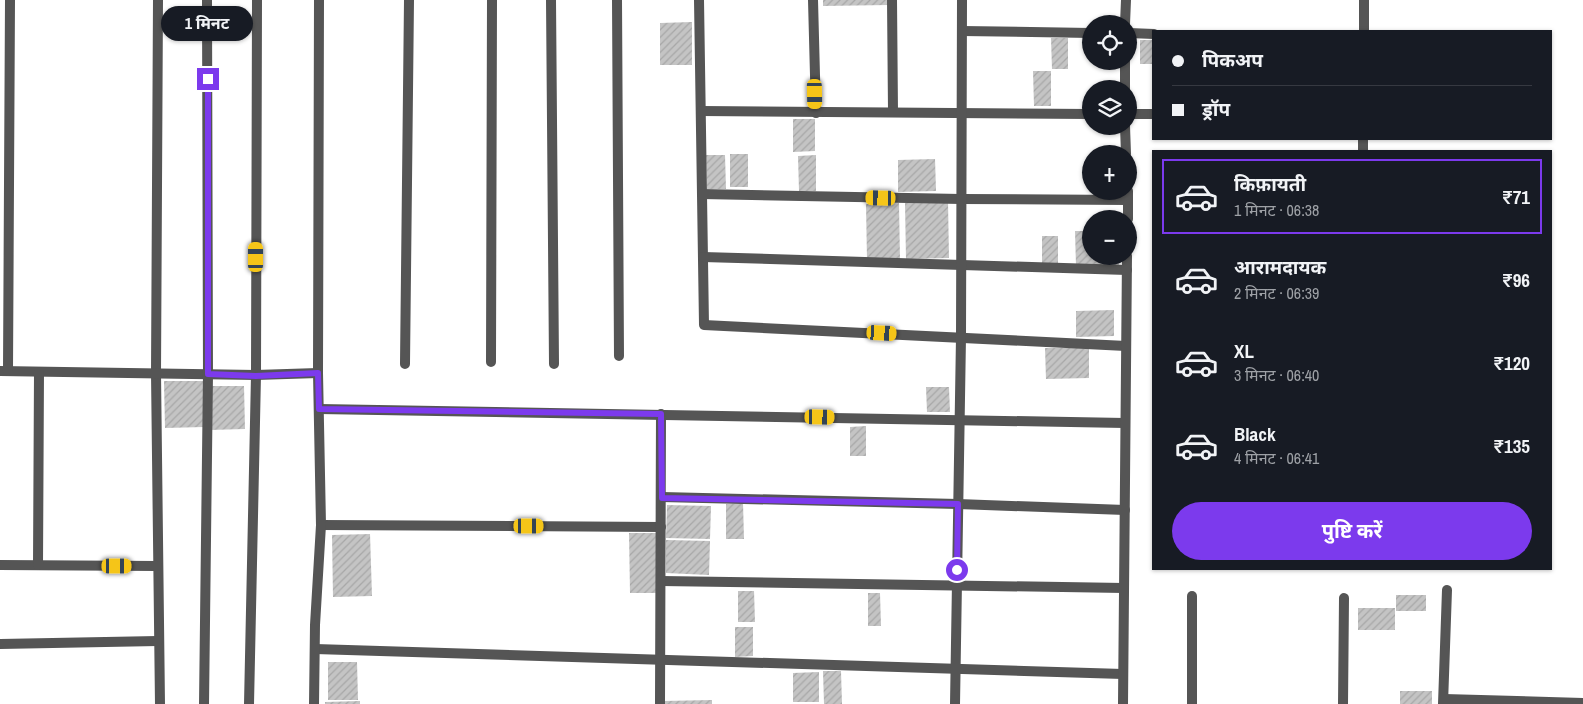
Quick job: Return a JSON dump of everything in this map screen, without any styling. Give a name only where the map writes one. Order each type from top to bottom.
[{"type":"street","points":[[10,0],[5,23],[4,371],[256,376],[318,373]]},
{"type":"street","points":[[158,0],[156,373],[160,704]]},
{"type":"street","points":[[204,704],[208,374],[207,0]]},
{"type":"street","points":[[249,704],[256,376],[256,0]]},
{"type":"street","points":[[314,704],[320,525],[318,373],[319,0]]},
{"type":"street","points":[[405,364],[409,0]]},
{"type":"street","points":[[491,362],[492,0]]},
{"type":"street","points":[[551,0],[554,364]]},
{"type":"street","points":[[616,0],[619,356]]},
{"type":"street","points":[[699,0],[704,325],[1126,346]]},
{"type":"street","points":[[813,0],[816,113]]},
{"type":"street","points":[[892,0],[893,112]]},
{"type":"street","points":[[955,704],[960,420],[962,0]]},
{"type":"street","points":[[1125,15],[1126,0]]},
{"type":"street","points":[[1364,0],[1364,30]]},
{"type":"street","points":[[962,31],[1082,33]]},
{"type":"street","points":[[1137,33],[1152,34]]},
{"type":"street","points":[[700,111],[1082,114]]},
{"type":"street","points":[[1137,114],[1152,114]]},
{"type":"street","points":[[702,194],[961,199],[1082,196]]},
{"type":"street","points":[[703,258],[1127,270]]},
{"type":"street","points":[[1123,704],[1127,265]]},
{"type":"street","points":[[38,565],[39,372]]},
{"type":"street","points":[[319,409],[1125,423]]},
{"type":"street","points":[[660,704],[661,414]]},
{"type":"street","points":[[662,498],[958,504],[1125,510]]},
{"type":"street","points":[[320,525],[661,526]]},
{"type":"street","points":[[0,565],[157,566]]},
{"type":"street","points":[[661,581],[1124,588]]},
{"type":"street","points":[[1447,590],[1444,701],[1583,703]]},
{"type":"street","points":[[1192,596],[1192,704]]},
{"type":"street","points":[[1343,704],[1344,598]]},
{"type":"street","points":[[0,644],[158,642]]},
{"type":"street","points":[[315,649],[1123,674]]},
{"type":"building","points":[[823,0],[889,0],[889,5],[823,6]]},
{"type":"building","points":[[692,22],[692,65],[660,65],[660,23]]},
{"type":"building","points":[[1051,38],[1068,38],[1068,69],[1052,69]]},
{"type":"building","points":[[1140,40],[1152,40],[1152,64],[1140,64]]},
{"type":"building","points":[[1033,71],[1051,71],[1051,106],[1034,106]]},
{"type":"building","points":[[793,119],[815,119],[815,151],[793,152]]},
{"type":"building","points":[[730,154],[748,154],[748,187],[730,187]]},
{"type":"building","points":[[706,155],[725,155],[726,189],[707,189]]},
{"type":"building","points":[[816,155],[816,191],[799,191],[798,156]]},
{"type":"building","points":[[935,159],[936,191],[898,192],[898,160]]},
{"type":"building","points":[[948,202],[949,258],[906,259],[905,203]]},
{"type":"building","points":[[899,203],[900,260],[867,260],[866,204]]},
{"type":"building","points":[[1075,231],[1082,231],[1082,265],[1119,265],[1119,266],[1076,266]]},
{"type":"building","points":[[1042,236],[1058,236],[1058,266],[1042,266]]},
{"type":"building","points":[[1114,310],[1114,336],[1076,337],[1076,311]]},
{"type":"building","points":[[1045,348],[1089,348],[1089,378],[1046,379]]},
{"type":"building","points":[[164,381],[203,381],[204,427],[165,428]]},
{"type":"building","points":[[209,386],[244,386],[245,429],[210,430]]},
{"type":"building","points":[[926,387],[949,387],[950,412],[927,412]]},
{"type":"building","points":[[866,426],[866,456],[850,456],[850,427]]},
{"type":"building","points":[[743,503],[744,539],[726,539],[726,504]]},
{"type":"building","points":[[667,505],[711,506],[710,539],[666,538]]},
{"type":"building","points":[[629,533],[658,533],[658,593],[630,593]]},
{"type":"building","points":[[370,534],[372,596],[333,597],[332,535]]},
{"type":"building","points":[[666,540],[710,541],[709,575],[666,573]]},
{"type":"building","points":[[738,591],[754,591],[755,622],[738,622]]},
{"type":"building","points":[[868,593],[880,593],[881,626],[868,626]]},
{"type":"building","points":[[1396,595],[1426,595],[1426,611],[1396,611]]},
{"type":"building","points":[[1358,608],[1395,608],[1395,630],[1358,630]]},
{"type":"building","points":[[735,627],[753,627],[753,656],[735,657]]},
{"type":"building","points":[[328,662],[357,662],[358,700],[328,700]]},
{"type":"building","points":[[823,671],[841,671],[842,704],[824,704]]},
{"type":"building","points":[[819,672],[819,702],[793,702],[793,673]]},
{"type":"building","points":[[1400,691],[1432,691],[1432,704],[1400,704]]},
{"type":"building","points":[[712,700],[712,704],[663,704],[663,701]]},
{"type":"building","points":[[360,701],[360,704],[325,704],[325,702]]},
{"type":"route","points":[[208,79],[208,374],[256,376],[318,373],[319,409],[661,414],[662,498],[958,504],[957,570]]}]
